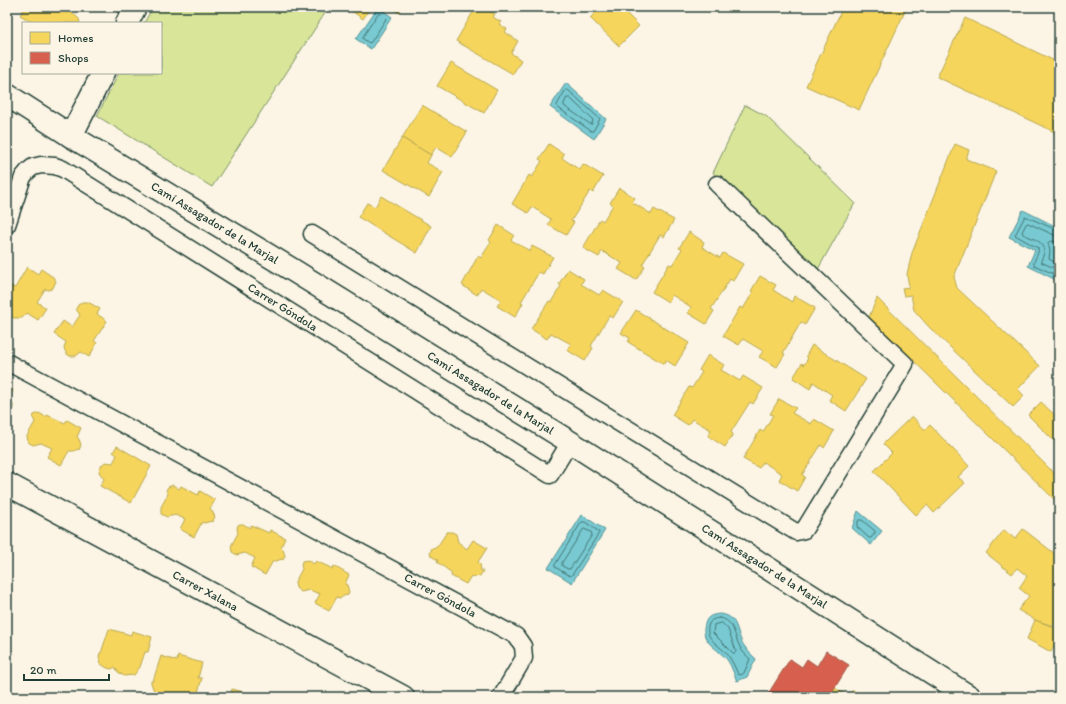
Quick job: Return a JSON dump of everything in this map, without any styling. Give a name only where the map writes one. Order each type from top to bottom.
[{"type":"street","points":[[128,22],[135,7]]},
{"type":"street","points":[[71,136],[102,74]]},
{"type":"street","name":"Camí Assagador de la Marjal","points":[[7,95],[71,136],[291,269],[570,442],[970,697]]},
{"type":"street","name":"Carrer Xalana","points":[[7,484],[403,697]]},
{"type":"lane","name":"Carrer Góndola","points":[[7,225],[23,177],[34,167],[41,165],[55,166],[63,169],[550,476],[570,442]]},
{"type":"lane","points":[[312,234],[796,532],[804,530],[905,364],[717,184]]},
{"type":"lane","name":"Carrer Góndola","points":[[7,362],[516,636],[523,646],[524,658],[502,697]]},
{"type":"green space","points":[[153,7],[329,7],[212,187],[97,116],[118,74],[162,74],[162,22],[145,22]]},
{"type":"green space","points":[[745,105],[766,116],[855,203],[817,271],[713,173]]},
{"type":"water","points":[[378,7],[392,17],[371,49],[356,39]]},
{"type":"water","points":[[566,83],[606,119],[594,139],[550,107]]},
{"type":"water","points":[[1023,210],[1059,228],[1059,273],[1056,280],[1028,266],[1035,250],[1009,237]]},
{"type":"water","points":[[858,511],[882,531],[871,545],[852,528]]},
{"type":"water","points":[[582,515],[605,530],[572,583],[548,568]]},
{"type":"water","points":[[712,615],[726,615],[734,621],[742,642],[747,650],[756,659],[747,677],[737,681],[728,661],[707,641],[705,636],[704,631],[707,619]]},
{"type":"building: Homes","points":[[25,7],[74,7],[71,13],[79,19],[80,22],[31,22],[20,15]]},
{"type":"building: Homes","points":[[346,7],[371,7],[363,19]]},
{"type":"building: Homes","points":[[390,7],[403,7],[399,13]]},
{"type":"building: Homes","points":[[476,7],[480,7],[495,14],[493,17],[501,22],[499,24],[507,29],[505,32],[518,41],[511,53],[521,60],[513,74],[456,41]]},
{"type":"building: Homes","points":[[601,7],[620,7],[639,26],[619,46],[590,18]]},
{"type":"building: Homes","points":[[843,7],[907,7],[859,110],[806,86]]},
{"type":"building: Homes","points":[[965,18],[1059,63],[1059,134],[937,77]]},
{"type":"building: Homes","points":[[451,63],[497,90],[484,113],[437,86]]},
{"type":"building: Homes","points":[[422,105],[467,132],[452,157],[436,147],[431,155],[402,138]]},
{"type":"building: Homes","points":[[402,138],[431,155],[427,163],[443,172],[429,197],[383,170]]},
{"type":"building: Homes","points":[[549,144],[564,154],[562,158],[580,170],[583,164],[603,176],[593,193],[590,191],[571,221],[574,222],[566,235],[548,225],[551,219],[532,207],[528,213],[512,204],[529,175],[532,177],[542,161],[539,159]]},
{"type":"building: Homes","points":[[955,144],[969,150],[966,159],[996,171],[954,277],[957,288],[1040,366],[1018,389],[1024,396],[1013,407],[929,327],[914,310],[911,295],[904,296],[902,288],[909,287],[907,274],[912,253]]},
{"type":"building: Homes","points":[[619,188],[635,198],[632,202],[651,214],[654,209],[674,220],[664,237],[660,235],[642,265],[645,266],[636,280],[618,269],[622,263],[602,251],[599,257],[583,248],[600,219],[603,221],[613,205],[610,203]]},
{"type":"building: Homes","points":[[381,196],[431,226],[417,253],[358,217],[367,203],[375,207]]},
{"type":"building: Homes","points":[[498,225],[514,235],[511,240],[530,251],[532,246],[553,257],[543,274],[539,272],[521,302],[523,303],[515,317],[497,306],[501,300],[481,288],[477,295],[462,285],[478,256],[481,258],[491,242],[489,240]]},
{"type":"building: Homes","points":[[689,232],[704,242],[702,247],[720,258],[723,253],[743,264],[733,281],[730,279],[711,309],[714,311],[706,324],[688,313],[691,307],[672,295],[668,302],[652,292],[669,264],[672,265],[682,249],[679,248]]},
{"type":"building: Homes","points":[[27,267],[38,274],[41,269],[53,277],[56,281],[53,288],[49,290],[45,289],[37,302],[46,308],[38,320],[27,313],[22,318],[13,318],[10,313],[11,304],[7,302],[7,292],[11,286],[15,288]]},
{"type":"building: Homes","points":[[568,269],[584,279],[581,284],[599,295],[603,290],[623,302],[613,318],[609,316],[591,346],[593,348],[585,361],[567,350],[571,344],[551,333],[547,339],[531,329],[549,301],[551,302],[561,286],[559,284]]},
{"type":"building: Homes","points":[[760,276],[776,285],[773,290],[792,302],[794,296],[815,308],[805,325],[801,322],[783,353],[785,354],[777,367],[759,357],[763,351],[743,339],[739,345],[723,336],[740,307],[743,309]]},
{"type":"building: Homes","points":[[877,298],[1059,478],[1059,504],[869,317]]},
{"type":"building: Homes","points":[[82,302],[88,302],[100,309],[97,314],[107,321],[94,341],[97,343],[89,357],[81,352],[76,356],[68,355],[64,347],[66,342],[54,334],[63,321],[72,327],[80,315],[76,309]]},
{"type":"building: Homes","points":[[636,310],[689,343],[675,366],[666,360],[664,364],[628,342],[630,338],[621,333]]},
{"type":"building: Homes","points":[[812,345],[866,379],[846,411],[829,400],[832,395],[813,382],[810,389],[793,378],[802,363],[804,365],[808,358],[806,356]]},
{"type":"building: Homes","points":[[708,355],[724,365],[721,370],[740,381],[743,376],[763,388],[753,404],[750,402],[731,432],[733,434],[725,447],[708,436],[711,430],[692,419],[688,425],[672,415],[689,387],[692,388],[702,372],[699,370]]},
{"type":"building: Homes","points":[[7,387],[13,390],[9,399],[13,405],[13,408],[7,415]]},
{"type":"building: Homes","points":[[779,399],[796,408],[792,413],[811,424],[814,419],[834,431],[824,448],[821,445],[802,475],[805,477],[797,491],[779,480],[782,474],[763,462],[759,468],[743,459],[760,430],[763,432],[773,415],[770,414]]},
{"type":"building: Homes","points":[[1041,402],[1059,419],[1059,446],[1028,415]]},
{"type":"building: Homes","points":[[39,413],[46,417],[47,415],[65,423],[67,420],[81,428],[77,437],[81,445],[79,450],[69,451],[61,465],[47,457],[52,448],[41,443],[33,445],[28,442],[27,436],[35,422],[33,418],[34,415]]},
{"type":"building: Homes","points":[[912,416],[925,430],[930,425],[969,466],[958,477],[965,483],[934,513],[927,505],[916,515],[874,471],[892,453],[883,444]]},
{"type":"building: Homes","points":[[117,446],[151,466],[131,503],[100,486],[104,479],[99,472],[100,467],[105,462],[113,463],[117,455],[113,452]]},
{"type":"building: Homes","points":[[173,485],[179,489],[181,486],[198,495],[200,491],[215,500],[210,509],[215,517],[212,522],[202,522],[194,537],[180,529],[185,519],[175,515],[167,517],[161,514],[161,507],[168,494],[166,490],[168,487]]},
{"type":"building: Homes","points":[[240,524],[250,528],[251,525],[269,533],[270,530],[285,538],[281,547],[285,556],[283,560],[273,561],[265,575],[251,567],[255,558],[245,553],[237,555],[232,552],[231,546],[238,533],[237,529],[238,525]]},
{"type":"building: Homes","points":[[1023,529],[1059,557],[1059,619],[1053,626],[1035,620],[1018,610],[1029,596],[1019,588],[1027,576],[1017,568],[1012,574],[986,553],[1004,530],[1015,539]]},
{"type":"building: Homes","points":[[447,532],[456,534],[458,542],[467,549],[473,540],[487,548],[478,562],[480,564],[481,571],[483,571],[480,576],[471,576],[466,584],[451,576],[452,573],[437,562],[438,560],[431,556],[430,553],[432,548],[437,547]]},
{"type":"building: Homes","points":[[308,560],[314,564],[316,561],[333,569],[334,566],[349,575],[345,584],[347,585],[349,592],[347,596],[346,595],[340,598],[337,597],[329,611],[315,603],[320,594],[309,590],[301,592],[296,588],[295,582],[302,569],[302,561]]},
{"type":"building: Homes","points":[[1035,620],[1059,629],[1059,636],[1051,652],[1027,639]]},
{"type":"building: Homes","points":[[109,629],[131,635],[132,631],[152,637],[148,652],[145,652],[140,667],[134,675],[124,676],[118,672],[115,667],[112,669],[107,668],[101,664],[99,656]]},
{"type":"building: Homes","points":[[161,656],[177,661],[178,656],[202,663],[198,678],[202,678],[197,696],[190,694],[189,697],[172,697],[154,691],[151,681],[153,681]]},
{"type":"building: Homes","points":[[835,688],[849,697],[829,697]]},
{"type":"building: Homes","points":[[232,689],[262,697],[230,697]]},
{"type":"building: Homes","points":[[853,690],[863,697],[849,697]]},
{"type":"building: Shops","points":[[826,651],[849,665],[829,697],[766,697],[790,659],[802,667],[807,659],[817,666]]}]
